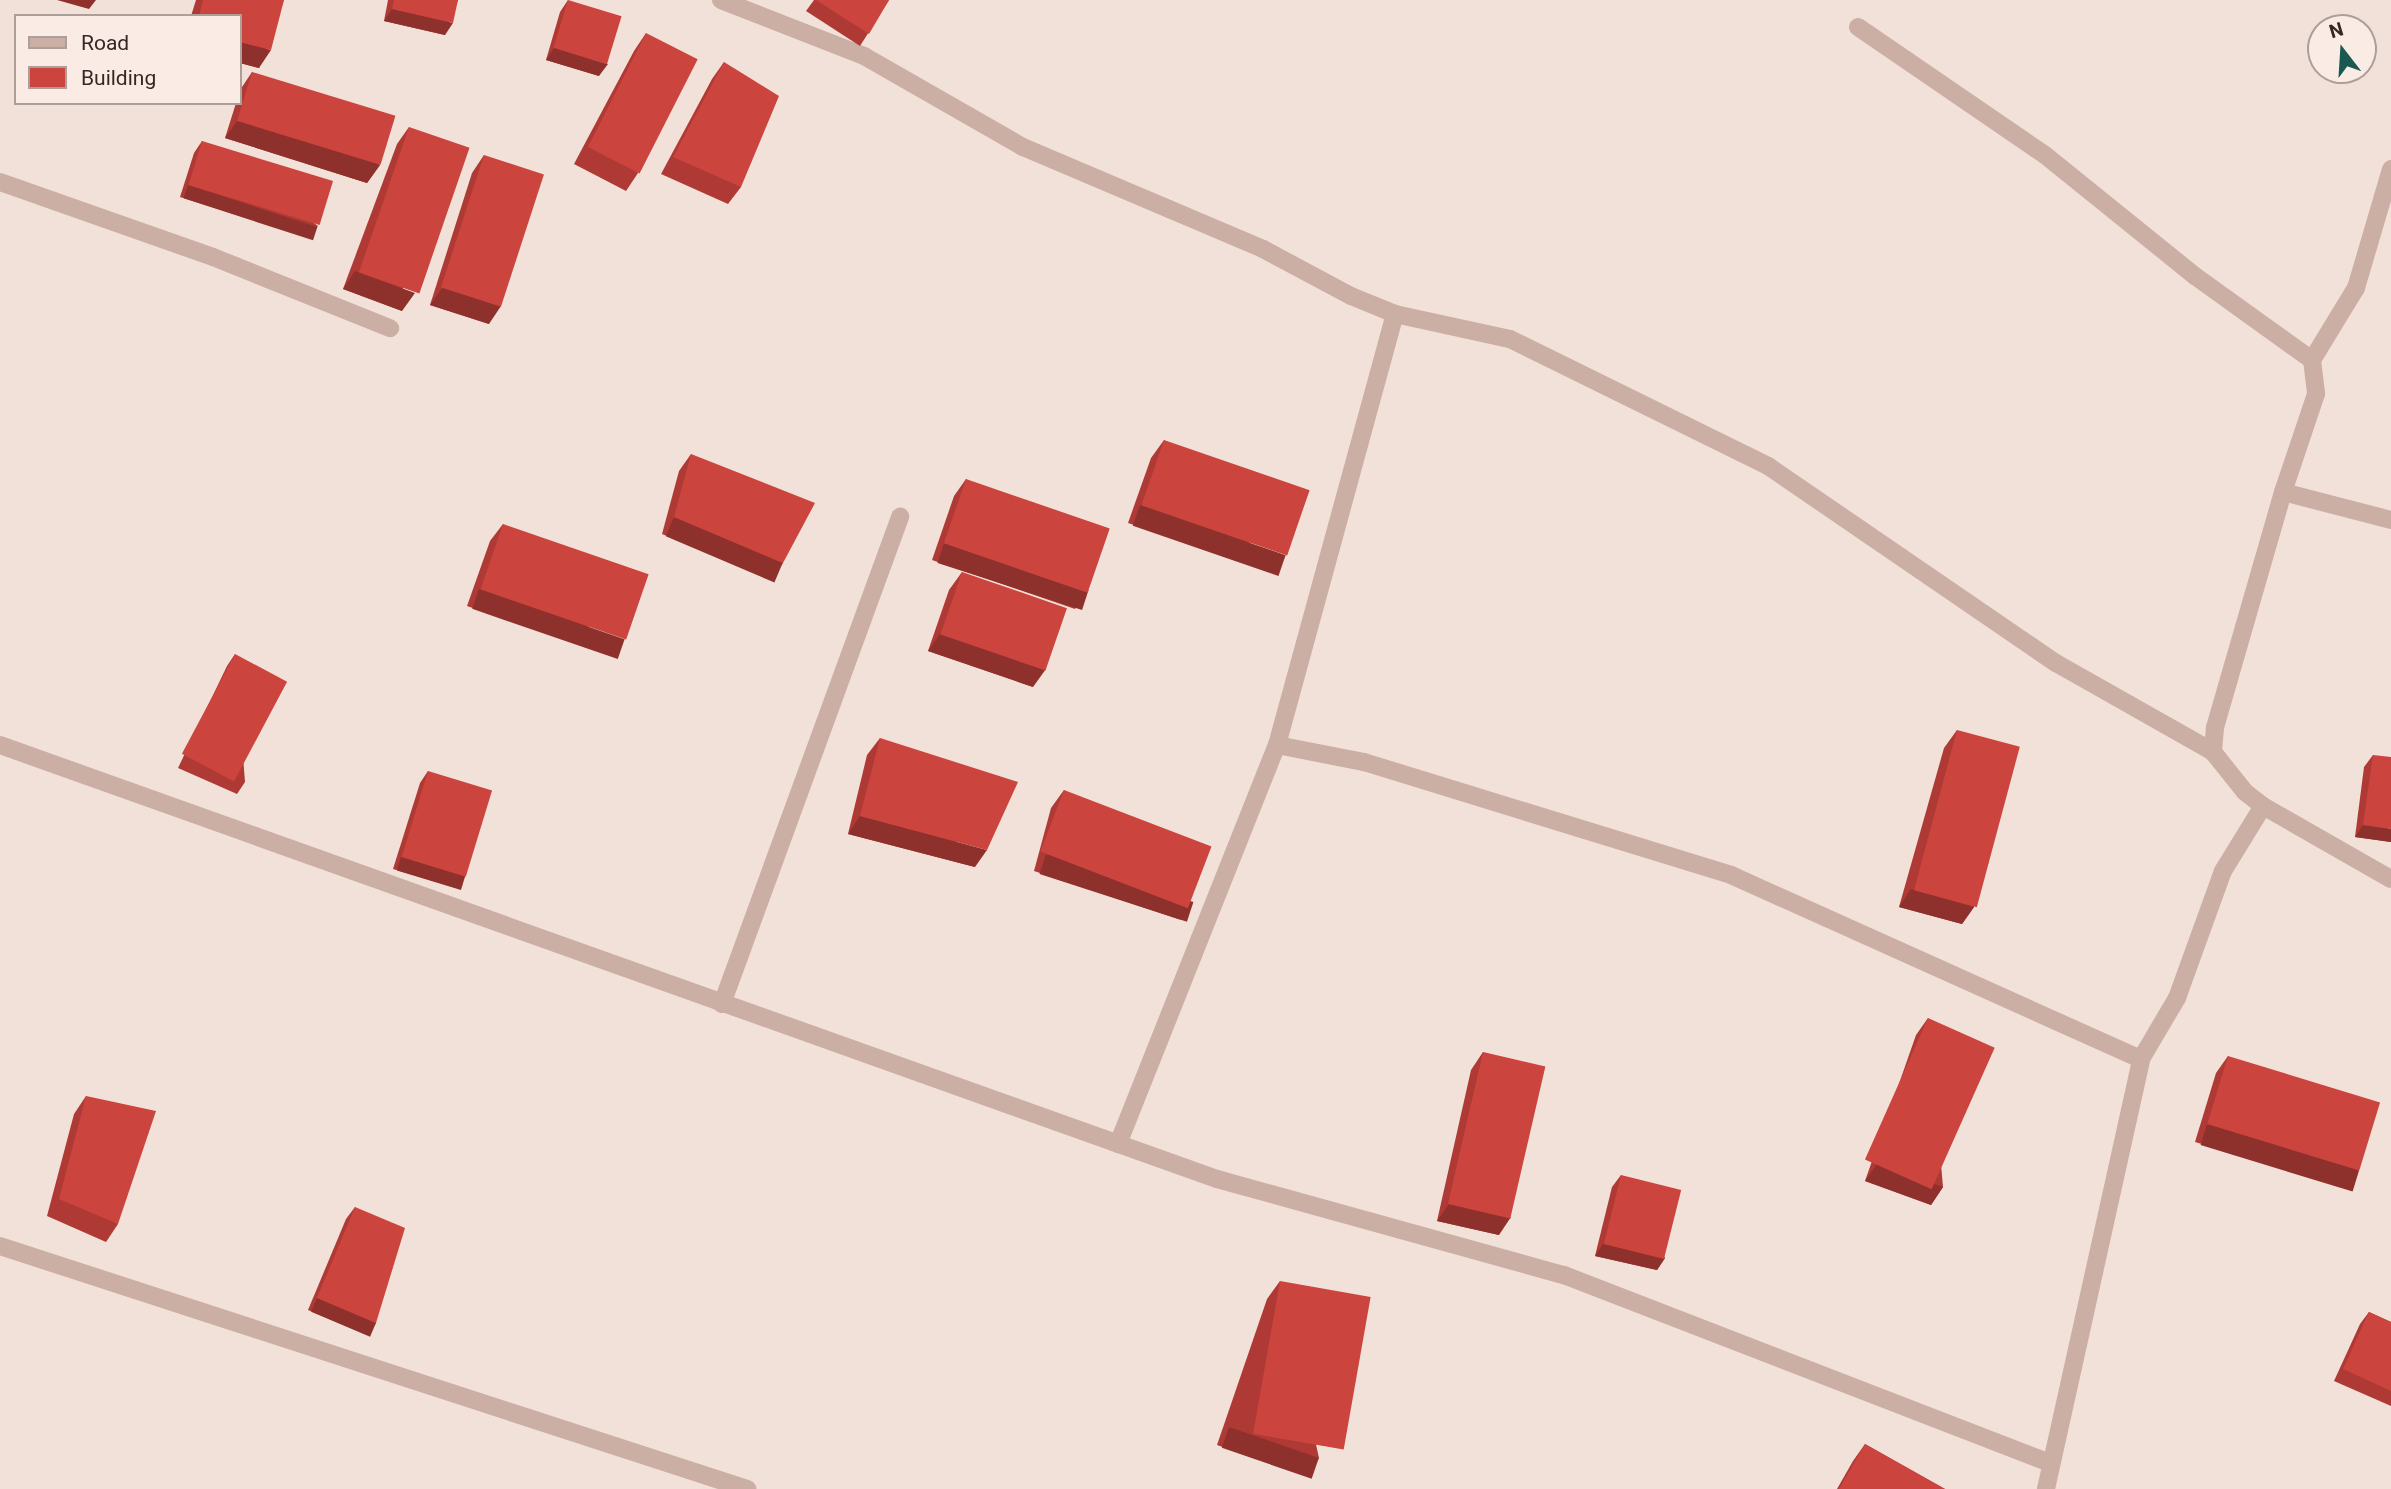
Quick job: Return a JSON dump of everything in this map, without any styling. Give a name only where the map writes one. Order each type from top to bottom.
[{"type":"street","points":[[722,0],[864,56],[1023,147],[1263,249],[1395,314],[1510,339],[1768,466],[2056,663],[2213,752],[2245,792],[2263,806],[2391,879]]},
{"type":"street","points":[[1858,27],[2045,155],[2195,276],[2312,360]]},
{"type":"street","points":[[2213,752],[2216,728],[2283,492],[2316,394],[2312,360],[2356,288],[2391,169]]},
{"type":"street","points":[[0,182],[213,257],[390,328]]},
{"type":"street","points":[[1118,1144],[1277,745],[1395,314]]},
{"type":"street","points":[[2283,492],[2391,520]]},
{"type":"street","points":[[722,1004],[900,517]]},
{"type":"street","points":[[0,745],[1217,1179],[1564,1275],[2050,1463]]},
{"type":"street","points":[[1277,745],[1364,762],[1731,875],[2141,1059]]},
{"type":"street","points":[[2046,1489],[2141,1059],[2177,998],[2222,871],[2263,806]]},
{"type":"street","points":[[0,1247],[747,1489]]},
{"type":"building","points":[[203,0],[284,0],[271,50],[242,43],[242,14],[200,14]]},
{"type":"building","points":[[394,0],[458,0],[453,23],[392,9]]},
{"type":"building","points":[[568,0],[622,16],[607,64],[553,48]]},
{"type":"building","points":[[816,0],[889,0],[869,34]]},
{"type":"building","points":[[646,33],[698,59],[640,173],[588,147]]},
{"type":"building","points":[[724,62],[779,96],[741,187],[673,157]]},
{"type":"building","points":[[252,72],[395,116],[381,165],[237,121]]},
{"type":"building","points":[[409,127],[470,148],[419,293],[359,273]]},
{"type":"building","points":[[202,141],[333,181],[320,225],[189,185]]},
{"type":"building","points":[[484,155],[544,174],[501,307],[441,287]]},
{"type":"building","points":[[1164,440],[1310,490],[1287,555],[1142,505]]},
{"type":"building","points":[[691,454],[815,503],[783,563],[674,517]]},
{"type":"building","points":[[966,479],[1110,528],[1088,593],[944,543]]},
{"type":"building","points":[[503,524],[649,574],[626,639],[481,589]]},
{"type":"building","points":[[962,572],[1067,608],[1045,671],[941,634]]},
{"type":"building","points":[[235,654],[287,682],[234,781],[182,754]]},
{"type":"building","points":[[1957,730],[2020,747],[1977,907],[1914,890]]},
{"type":"building","points":[[880,738],[1018,782],[987,850],[860,816]]},
{"type":"building","points":[[2373,755],[2391,757],[2391,829],[2363,825]]},
{"type":"building","points":[[428,771],[492,791],[466,877],[402,857]]},
{"type":"building","points":[[1064,790],[1212,847],[1188,908],[1040,852]]},
{"type":"building","points":[[1928,1018],[1995,1048],[1932,1189],[1865,1160]]},
{"type":"building","points":[[1483,1052],[1545,1066],[1510,1218],[1448,1204]]},
{"type":"building","points":[[2228,1056],[2380,1102],[2359,1170],[2207,1124]]},
{"type":"building","points":[[86,1096],[156,1111],[118,1224],[59,1199]]},
{"type":"building","points":[[1621,1175],[1681,1190],[1664,1259],[1604,1244]]},
{"type":"building","points":[[355,1207],[405,1228],[376,1323],[317,1298]]},
{"type":"building","points":[[1280,1281],[1371,1297],[1344,1450],[1253,1434]]},
{"type":"building","points":[[2369,1312],[2391,1322],[2391,1391],[2343,1369]]},
{"type":"building","points":[[1865,1444],[1945,1489],[1839,1489]]}]
